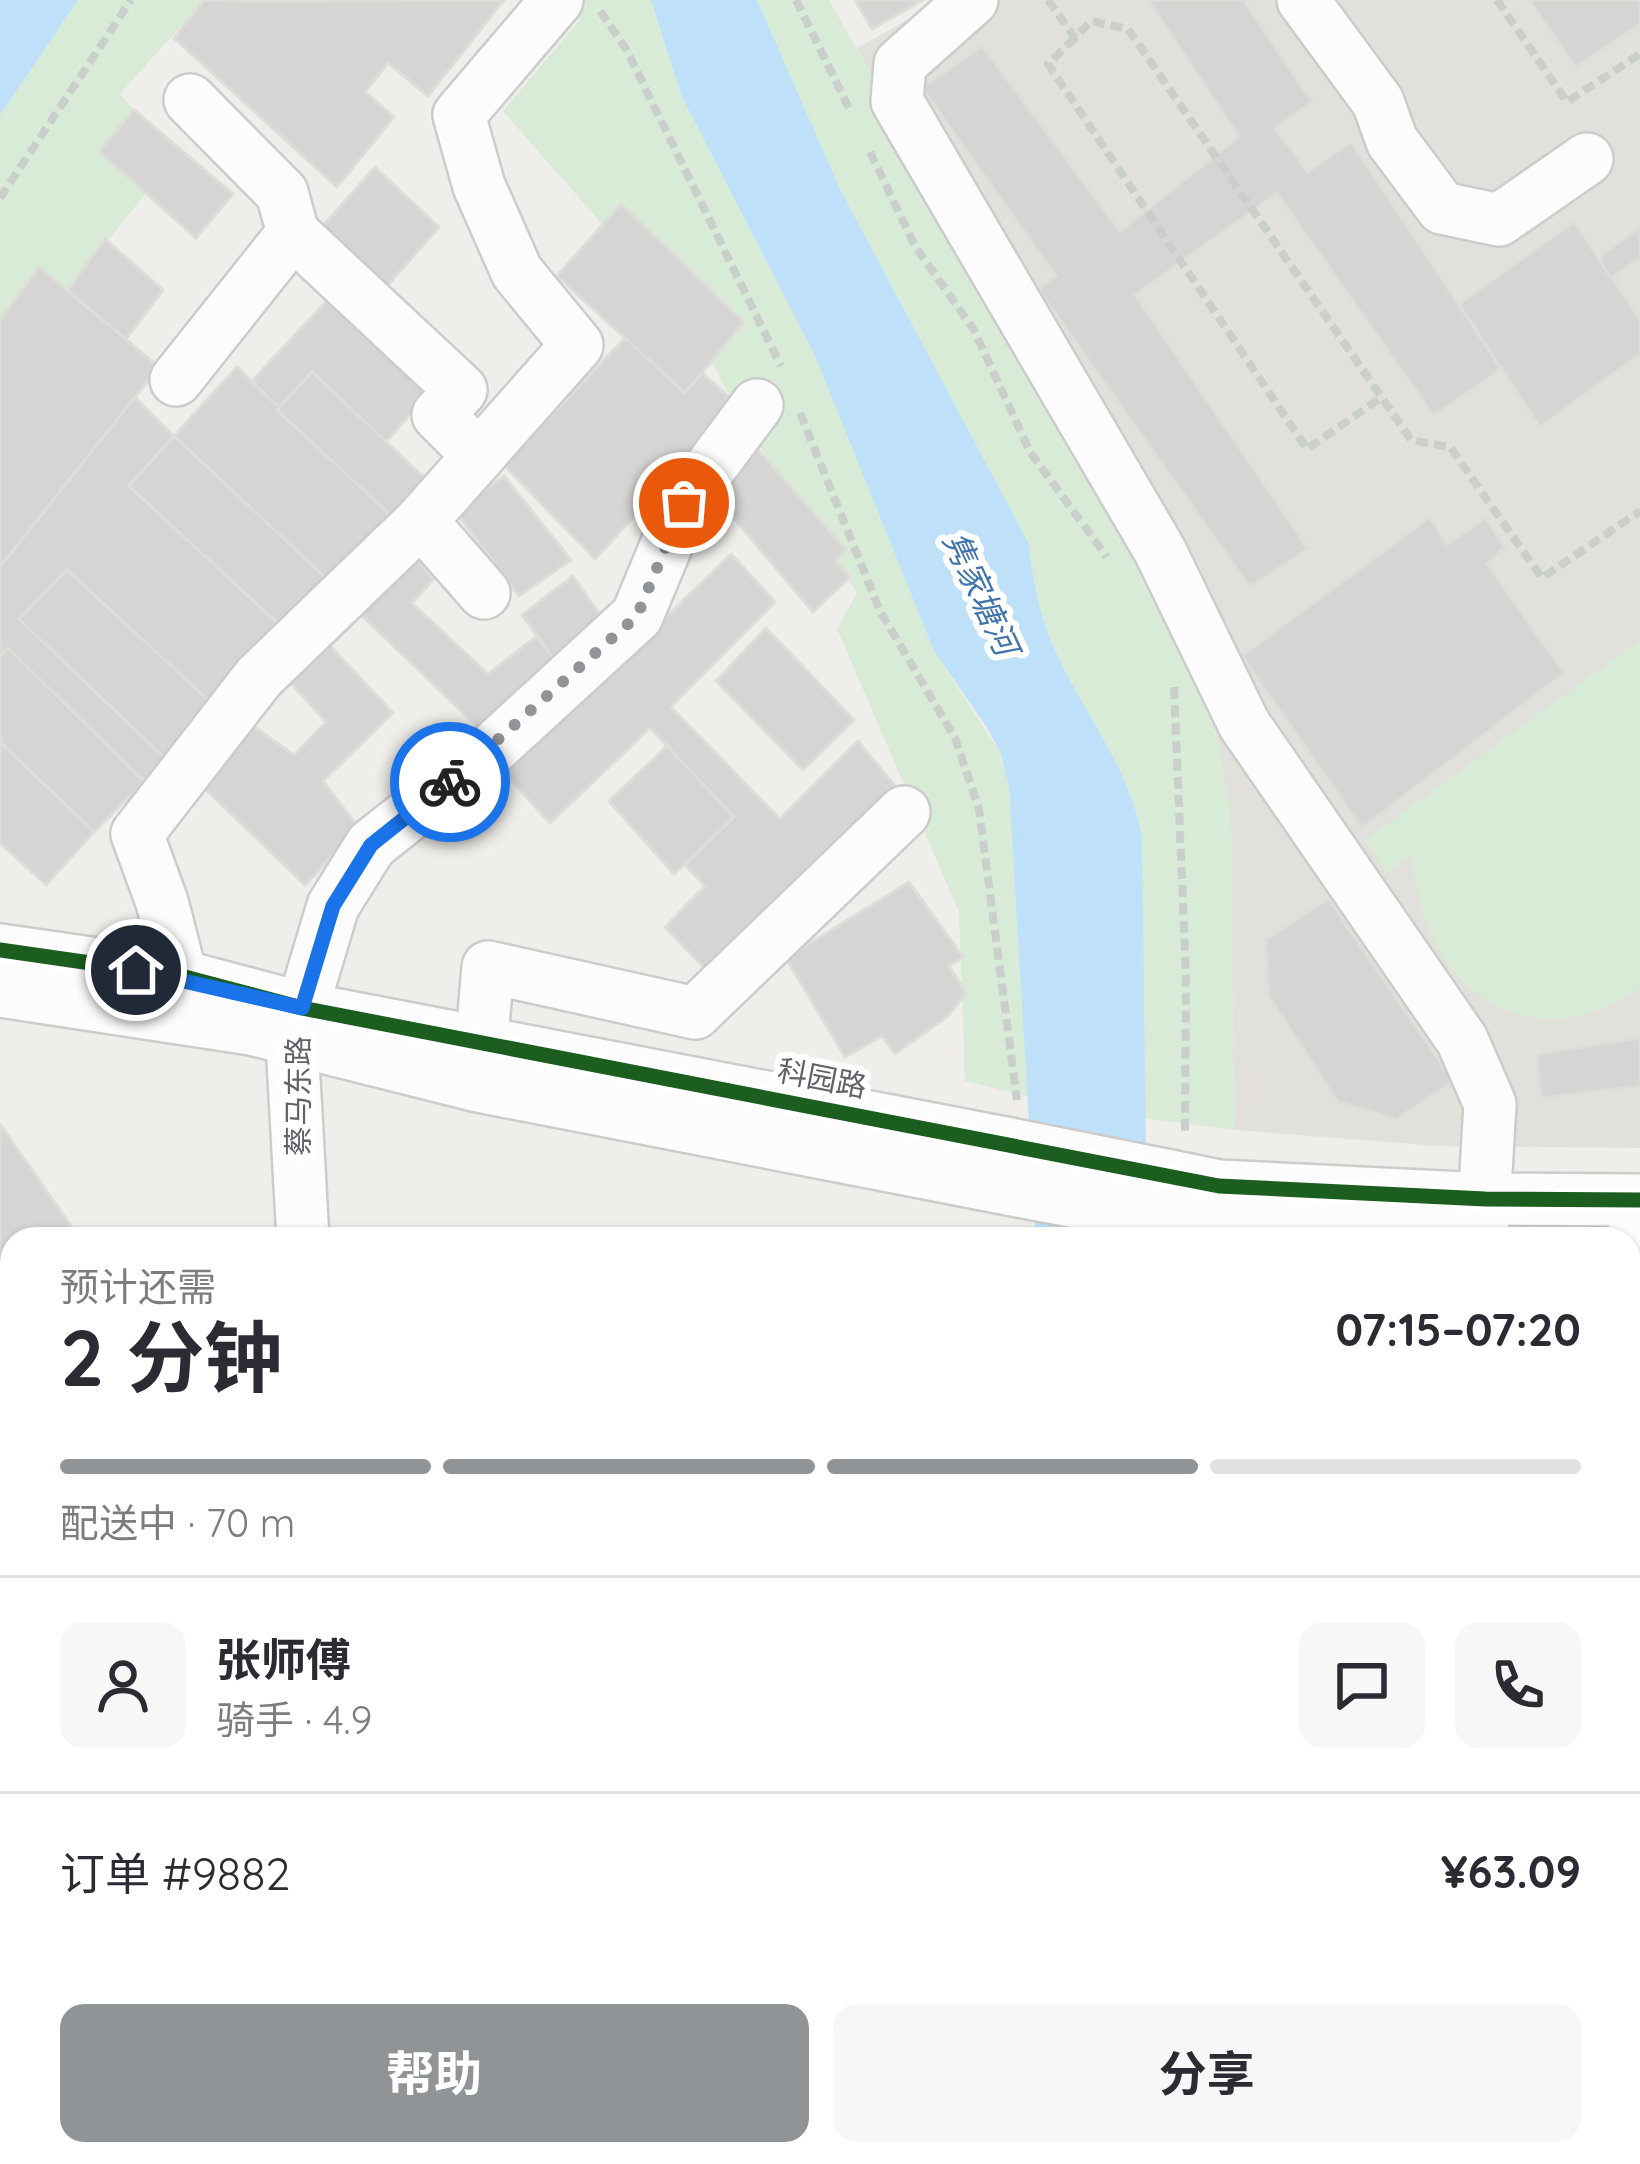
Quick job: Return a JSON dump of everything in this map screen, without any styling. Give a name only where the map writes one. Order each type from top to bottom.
[{"type":"street","points":[[186,997],[136,834],[259,677],[421,521],[577,345],[517,272],[479,186],[458,115],[557,0]]},
{"type":"street","points":[[972,0],[900,64],[897,101],[1160,550],[1244,724],[1462,1040],[1490,1104],[1482,1226]]},
{"type":"street","points":[[1304,0],[1378,102],[1392,140],[1442,208],[1498,220],[1587,159]]},
{"type":"street","points":[[190,100],[282,193],[292,233],[461,390],[438,415],[479,456]]},
{"type":"street","points":[[176,380],[292,233]]},
{"type":"street","name":"蔡马东路","points":[[303,1227],[297,1025],[333,906],[371,845],[490,750],[637,616],[684,503],[777,389]]},
{"type":"street","points":[[421,521],[484,593]]},
{"type":"street","points":[[480,1063],[488,967],[695,1013],[904,812]]},
{"type":"street","points":[[0,957],[480,1063],[1012,1148],[1181,1193],[1482,1226],[1640,1200]]},
{"type":"path","points":[[0,198],[131,0]]},
{"type":"path","points":[[592,0],[626,49],[880,611],[955,738],[979,808],[1012,1148]]},
{"type":"path","points":[[796,0],[859,128]]},
{"type":"path","points":[[1048,0],[1075,38]]},
{"type":"path","points":[[1497,0],[1567,102],[1640,54]]},
{"type":"path","points":[[1382,397],[1307,449],[1048,64],[1091,21],[1128,29],[1382,397],[1411,440],[1450,447],[1543,578],[1640,511]]},
{"type":"path","points":[[868,147],[915,246],[974,330],[1030,452],[1111,563]]},
{"type":"path","points":[[1174,679],[1181,1193]]},
{"type":"shaded area","points":[[943,0],[1640,0],[1640,1148],[1436,1146],[1234,1130],[1230,812],[1215,726],[857,48]]},
{"type":"green space","points":[[78,0],[204,0],[120,94],[134,110],[100,151],[146,193],[67,291],[39,268],[0,320],[0,115]]},
{"type":"green space","points":[[565,0],[651,0],[681,95],[816,358],[934,651],[1001,754],[1009,787],[1028,1096],[965,1081],[959,912],[837,629],[857,593],[746,426],[694,329],[503,111],[580,20]]},
{"type":"green space","points":[[757,0],[829,0],[1146,560],[1215,726],[1230,812],[1234,1130],[1143,1118],[1142,838],[1136,811],[1116,762],[1052,643],[1028,542],[841,191]]},
{"type":"green space","points":[[1640,640],[1640,988],[1611,1005],[1552,1019],[1496,1006],[1471,989],[1432,937],[1411,856],[1386,873],[1365,840]]},
{"type":"water","points":[[0,0],[78,0],[0,115]]},
{"type":"water","name":"隽家塘河","points":[[651,0],[757,0],[841,191],[1028,542],[1052,643],[1116,762],[1142,838],[1147,1227],[1035,1227],[1009,787],[1001,754],[934,651],[816,358],[681,95]]},
{"type":"building","points":[[204,0],[504,0],[428,96],[388,63],[365,92],[394,117],[337,187],[174,38]]},
{"type":"building","points":[[855,0],[923,0],[872,29]]},
{"type":"building","points":[[1148,0],[1243,0],[1312,102],[1275,128],[1308,172],[1351,142],[1501,369],[1434,416],[1277,193],[1135,295],[1308,549],[1250,587],[1038,289],[1056,276],[922,88],[982,46],[1120,231],[1239,137]]},
{"type":"building","points":[[1529,0],[1640,0],[1640,24],[1576,67]]},
{"type":"building","points":[[134,110],[233,194],[196,238],[99,151]]},
{"type":"building","points":[[375,167],[439,227],[386,287],[322,227]]},
{"type":"building","points":[[621,204],[744,322],[685,393],[557,276]]},
{"type":"building","points":[[1574,222],[1640,320],[1640,354],[1540,427],[1459,304]]},
{"type":"building","points":[[1640,227],[1640,258],[1611,278],[1598,258]]},
{"type":"building","points":[[105,239],[163,290],[126,339],[67,291]]},
{"type":"building","points":[[39,267],[159,367],[0,567],[0,320]]},
{"type":"building","points":[[334,293],[432,389],[386,442],[312,372],[277,410],[250,383]]},
{"type":"building","points":[[625,338],[685,393],[702,373],[728,396],[661,519],[644,506],[595,559],[504,465]]},
{"type":"building","points":[[237,367],[390,515],[329,581],[174,436]]},
{"type":"building","points":[[312,372],[432,485],[398,522],[277,410]]},
{"type":"building","points":[[135,397],[174,436],[129,486],[285,630],[220,711],[67,570],[19,619],[170,763],[150,787],[8,648],[0,656],[0,567]]},
{"type":"building","points":[[174,436],[329,581],[285,630],[129,486]]},
{"type":"building","points":[[753,444],[846,550],[835,561],[850,577],[813,612],[714,495]]},
{"type":"building","points":[[504,476],[571,560],[519,596],[456,512]]},
{"type":"building","points":[[1430,517],[1447,545],[1485,518],[1505,547],[1487,564],[1564,673],[1362,828],[1242,656]]},
{"type":"building","points":[[409,552],[434,579],[412,603],[488,674],[537,636],[564,673],[485,734],[358,612]]},
{"type":"building","points":[[731,554],[775,602],[671,707],[780,819],[858,741],[900,792],[710,974],[665,927],[705,886],[685,865],[734,817],[650,728],[550,823],[505,774]]},
{"type":"building","points":[[67,570],[220,711],[170,763],[19,619]]},
{"type":"building","points":[[573,576],[614,635],[564,673],[522,615]]},
{"type":"building","points":[[766,628],[854,720],[803,770],[716,681]]},
{"type":"building","points":[[321,636],[393,713],[323,781],[359,828],[305,885],[198,782],[253,726],[294,755],[326,722],[282,673]]},
{"type":"building","points":[[8,648],[144,782],[94,832],[0,742],[0,656]]},
{"type":"building","points":[[0,742],[94,832],[46,885],[0,843]]},
{"type":"building","points":[[667,746],[734,817],[674,874],[609,801]]},
{"type":"building","points":[[909,882],[963,957],[949,966],[966,993],[947,1017],[895,1054],[882,1036],[845,1057],[786,958]]},
{"type":"building","points":[[1328,899],[1453,1081],[1397,1119],[1338,1102],[1268,995],[1266,940]]},
{"type":"building","points":[[1640,1038],[1640,1086],[1541,1098],[1536,1054]]},
{"type":"building","points":[[0,1124],[72,1227],[0,1227]]},
{"type":"cycle path","name":"科园路","points":[[0,950],[181,976],[302,1008],[1219,1186],[1485,1199],[1640,1200]]},
{"type":"way so far","points":[[450,782],[637,616],[684,503]]},
{"type":"route","points":[[136,970],[181,976],[302,1008],[333,906],[371,845],[450,782]]}]
